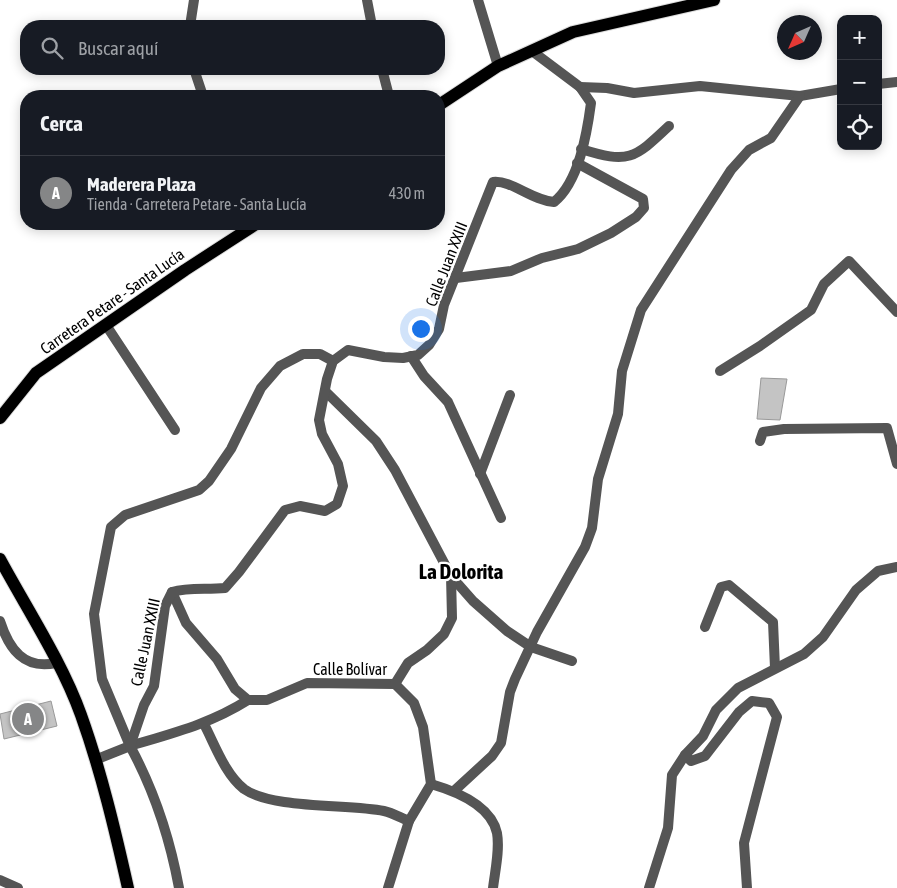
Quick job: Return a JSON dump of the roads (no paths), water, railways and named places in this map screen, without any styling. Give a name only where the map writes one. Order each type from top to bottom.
[{"type":"main road","points":[[445,101],[498,66],[574,32],[714,0]]},
{"type":"main road","name":"Carretera Petare - Santa Lucía","points":[[0,418],[36,373],[244,230]]},
{"type":"main road","points":[[0,559],[56,663],[80,714],[110,808],[128,888]]},
{"type":"street","points":[[191,20],[194,0]]},
{"type":"street","points":[[367,0],[371,20]]},
{"type":"street","points":[[478,0],[498,66]]},
{"type":"street","name":"Calle Juan XXIII","points":[[411,356],[418,355],[429,345],[439,329],[444,305],[493,182],[503,181],[540,201],[554,202],[564,195],[577,163],[587,130],[591,103],[580,87],[532,51]]},
{"type":"street","points":[[196,75],[201,90]]},
{"type":"street","points":[[383,75],[387,90]]},
{"type":"street","points":[[882,84],[897,82]]},
{"type":"street","points":[[580,87],[607,88],[634,93],[700,86],[800,96],[837,90]]},
{"type":"street","points":[[454,791],[492,756],[501,743],[510,692],[531,647],[585,547],[592,528],[598,478],[618,414],[622,371],[641,310],[731,170],[749,150],[771,138],[800,96]]},
{"type":"street","points":[[581,149],[611,158],[625,156],[642,151],[669,126]]},
{"type":"street","points":[[456,278],[511,271],[542,258],[578,249],[612,233],[636,217],[644,208],[643,199],[577,163]]},
{"type":"street","points":[[720,371],[760,346],[811,310],[824,284],[849,261],[897,312]]},
{"type":"street","points":[[106,325],[175,430]]},
{"type":"street","points":[[179,888],[169,839],[144,772],[130,746],[102,679],[94,614],[111,526],[125,515],[199,490],[232,449],[260,388],[280,366],[302,354],[320,354],[333,361],[348,350],[384,357],[411,356],[424,376],[448,402],[501,518]]},
{"type":"street","name":"Calle Juan XXIII","points":[[130,746],[144,705],[154,686],[165,606],[172,592],[187,588],[205,590],[225,588],[240,572],[285,510],[300,506],[325,511],[337,504],[343,486],[338,464],[322,434],[319,420],[333,361]]},
{"type":"street","points":[[325,391],[376,441],[396,470],[451,576],[473,601],[508,631],[531,647],[572,661]]},
{"type":"street","points":[[480,474],[510,395]]},
{"type":"street","points":[[760,441],[763,432],[784,429],[887,428],[897,464]]},
{"type":"street","points":[[649,888],[668,828],[672,775],[685,755],[703,736],[716,710],[738,688],[804,654],[823,637],[856,590],[878,571],[897,567]]},
{"type":"street","points":[[395,684],[408,662],[427,650],[444,634],[452,618],[451,576]]},
{"type":"street","points":[[705,627],[722,587],[728,585],[774,622],[775,668]]},
{"type":"street","points":[[95,760],[130,746],[204,724],[224,715],[248,700],[235,689],[217,659],[186,623],[172,592]]},
{"type":"street","points":[[0,621],[10,643],[29,662],[43,666],[56,663]]},
{"type":"street","name":"Calle Bolívar","points":[[248,700],[267,700],[307,683],[395,684],[414,703],[423,727],[431,784]]},
{"type":"street","points":[[685,755],[691,761],[705,756],[739,712],[752,701],[768,703],[777,717],[744,843],[747,888]]},
{"type":"street","points":[[204,724],[232,776],[245,790],[262,796],[296,803],[386,811],[409,822]]},
{"type":"street","points":[[388,888],[409,822],[431,784],[454,791],[489,817],[497,833],[493,888]]},
{"type":"street","points":[[0,880],[18,888]]},
{"type":"place","name":"Maderera Plaza","points":[[28,719]]},
{"type":"district","name":"La Dolorita","points":[[461,571]]}]
